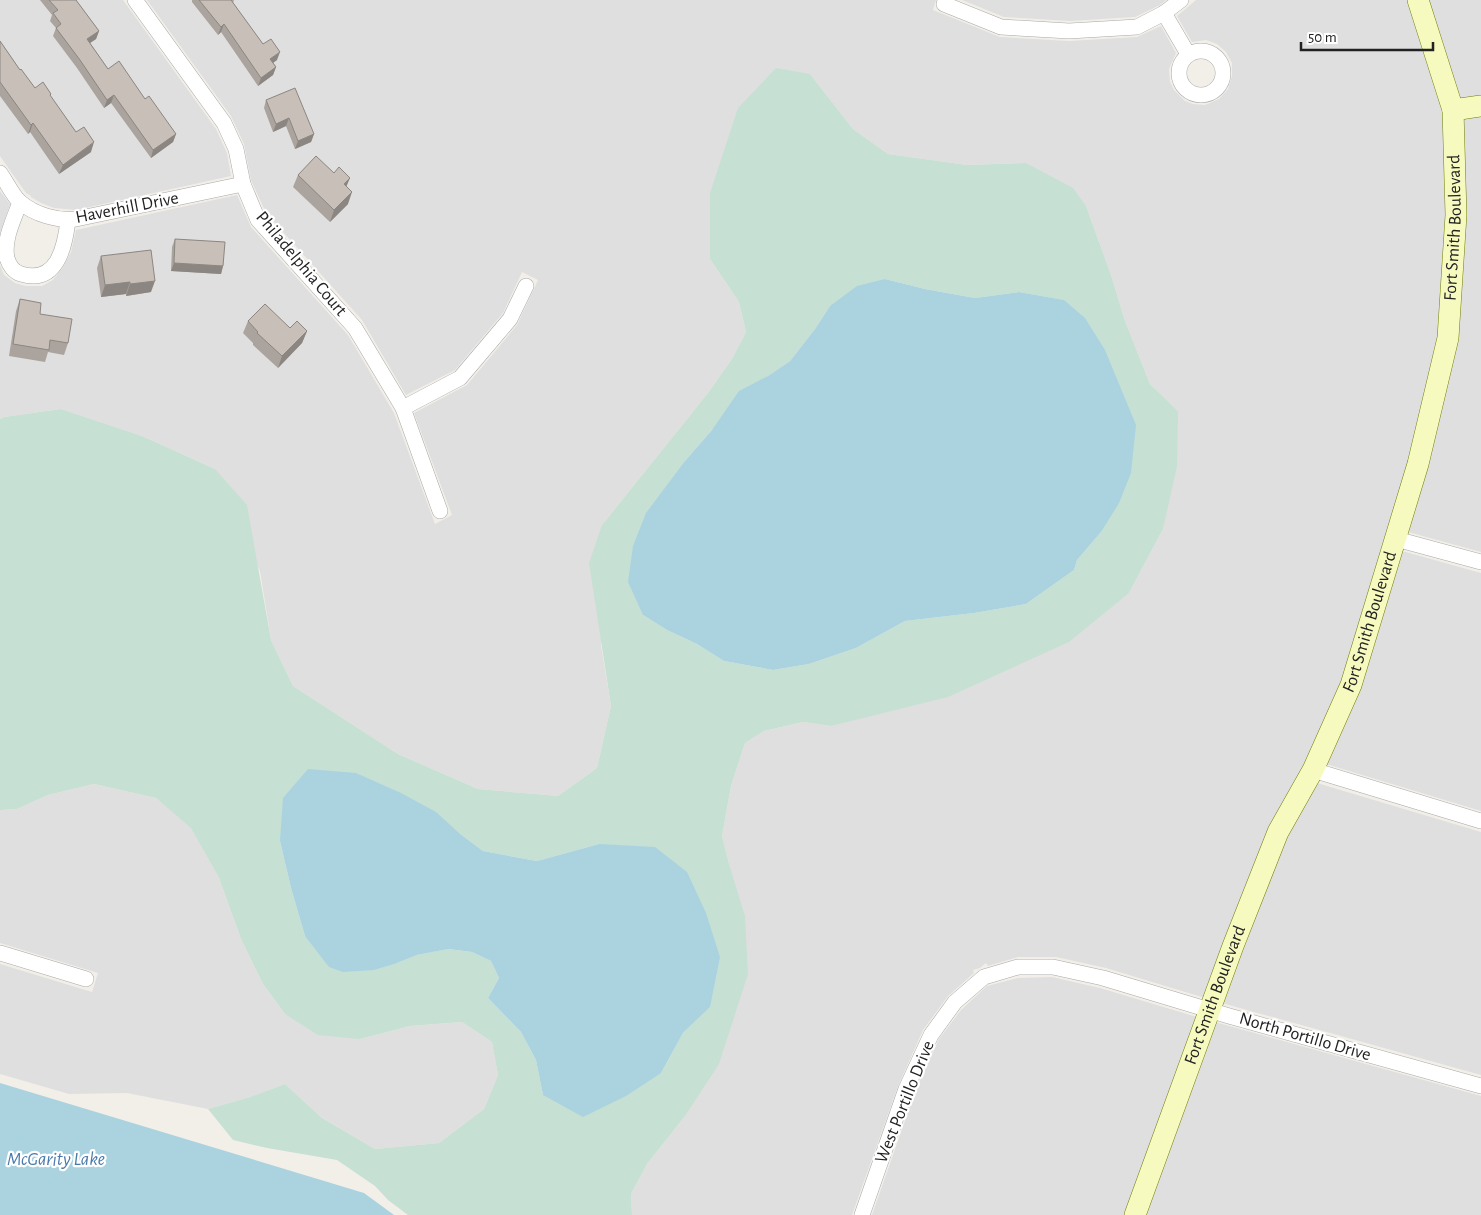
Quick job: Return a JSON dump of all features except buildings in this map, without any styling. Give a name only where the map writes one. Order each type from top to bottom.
[{"type":"street","name":"Philadelphia Court","points":[[135,0],[224,123],[236,149],[243,184],[258,220],[356,328],[403,408],[440,511]]},
{"type":"street","points":[[944,4],[1001,27],[1069,31],[1137,27],[1164,14],[1181,0]]},
{"type":"street","name":"Fort Smith Boulevard","points":[[1135,1215],[1233,946],[1278,832],[1313,770],[1352,685],[1418,464],[1448,338],[1456,215],[1452,110],[1418,0]]},
{"type":"street","points":[[1164,14],[1188,54]]},
{"type":"street","points":[[1452,110],[1481,106]]},
{"type":"street","name":"Haverhill Drive","points":[[0,173],[20,202],[36,212],[52,218],[68,220],[76,220],[243,184]]},
{"type":"street","points":[[20,202],[6,246],[10,267],[18,273],[39,277],[47,273],[62,250],[68,220]]},
{"type":"street","points":[[403,408],[460,378],[510,318],[526,286]]},
{"type":"street","points":[[1396,539],[1481,562]]},
{"type":"street","points":[[1313,770],[1481,821]]},
{"type":"street","points":[[0,953],[86,980]]},
{"type":"street","name":"North Portillo Drive","points":[[984,977],[1018,967],[1053,967],[1103,978],[1481,1086]]},
{"type":"street","name":"West Portillo Drive","points":[[862,1215],[906,1089],[931,1034],[955,1002],[984,977]]},
{"type":"shaded area","points":[[0,0],[123,0],[216,129],[227,153],[231,176],[76,210],[54,208],[31,197],[26,193],[0,156]]},
{"type":"shaded area","points":[[147,0],[936,0],[933,10],[1000,37],[1069,41],[1137,37],[1161,26],[1176,53],[1169,69],[1170,82],[1174,90],[1185,101],[1205,105],[1219,99],[1228,89],[1232,76],[1232,63],[1226,52],[1217,44],[1206,40],[1192,42],[1177,16],[1196,0],[1408,0],[1443,113],[1447,216],[1439,337],[1410,462],[1343,682],[1205,998],[1106,968],[1056,957],[1018,957],[988,966],[986,963],[980,968],[973,970],[974,973],[948,996],[923,1030],[898,1086],[852,1215],[632,1215],[631,1194],[647,1164],[685,1116],[729,864],[722,836],[731,786],[745,743],[764,731],[803,722],[831,726],[1129,593],[1163,529],[1178,411],[1150,384],[1125,321],[1111,275],[1086,206],[1026,163],[967,165],[888,154],[853,129],[810,74],[710,259],[739,302],[746,332],[732,359],[708,393],[602,525],[601,645],[611,706],[597,768],[558,796],[478,789],[398,754],[293,686],[271,640],[260,571],[215,469],[142,436],[61,409],[0,419],[0,265],[4,275],[15,283],[26,286],[42,286],[53,280],[62,269],[71,252],[76,230],[237,195],[251,227],[348,335],[394,413],[435,524],[452,515],[414,413],[467,385],[517,325],[538,280],[522,272],[503,313],[455,370],[406,395],[362,320],[266,213],[251,180],[244,144],[231,116]]},
{"type":"shaded area","points":[[962,0],[1166,0],[1135,17],[1070,21],[1004,17]]},
{"type":"shaded area","points":[[1428,0],[1481,0],[1481,96],[1459,99]]},
{"type":"shaded area","points":[[1481,116],[1481,552],[1408,532],[1427,466],[1462,119]]},
{"type":"shaded area","points":[[0,191],[10,204],[0,234]]},
{"type":"shaded area","points":[[1402,551],[1481,573],[1481,811],[1326,764]]},
{"type":"shaded area","points":[[1317,783],[1481,832],[1481,1075],[1222,1003],[1286,836]]},
{"type":"shaded area","points":[[94,784],[156,798],[191,827],[219,878],[241,939],[263,984],[285,1014],[360,1039],[410,1026],[462,1022],[492,1042],[498,1075],[484,1109],[439,1143],[375,1149],[322,1118],[285,1084],[250,1097],[208,1109],[127,1093],[69,1094],[0,1074],[0,964],[92,992],[98,973],[0,943],[0,810],[17,809],[48,795]]},
{"type":"shaded area","points":[[1052,977],[1100,988],[1197,1017],[1126,1215],[872,1215],[915,1092],[939,1039],[961,1010],[987,986],[1018,978]]},
{"type":"shaded area","points":[[1215,1022],[1481,1096],[1481,1215],[1145,1215]]},
{"type":"green space","points":[[776,68],[810,74],[853,129],[888,154],[967,165],[1026,163],[1073,188],[1086,206],[1111,275],[1125,321],[1150,384],[1178,411],[1177,466],[1163,529],[1129,593],[1069,642],[948,697],[831,726],[803,722],[764,731],[745,743],[731,786],[722,836],[745,916],[748,974],[719,1064],[685,1116],[647,1164],[631,1194],[632,1215],[408,1215],[388,1200],[375,1186],[337,1160],[233,1140],[208,1109],[250,1097],[285,1084],[322,1118],[375,1149],[439,1143],[484,1109],[498,1075],[492,1042],[462,1022],[410,1026],[360,1039],[318,1035],[285,1014],[263,984],[241,939],[219,878],[191,828],[156,798],[94,784],[48,795],[17,809],[0,810],[0,419],[61,409],[142,436],[215,469],[247,505],[271,640],[293,686],[398,754],[478,789],[558,796],[597,768],[611,706],[589,563],[602,525],[708,393],[732,359],[746,332],[739,302],[710,259],[710,193],[738,108]],"holes":[[[885,279],[925,289],[975,298],[1019,292],[1063,300],[1101,532],[1077,560],[1074,570],[1026,604],[974,613],[905,621],[856,648],[809,664],[773,670],[724,661],[643,615],[685,461],[712,430],[768,376],[790,361],[830,306]],[[459,833],[483,851],[537,861],[599,844],[710,1007],[683,1033],[661,1073],[543,1095],[536,1060],[521,1032],[488,998],[499,978],[491,961],[472,952],[447,949],[417,955],[397,963],[305,936],[280,841]]]},
{"type":"water","points":[[885,279],[925,289],[975,298],[1019,292],[1064,300],[1085,318],[1105,350],[1136,425],[1131,473],[1119,503],[1101,532],[1077,560],[1074,570],[1026,604],[974,613],[905,621],[856,648],[809,664],[773,670],[724,661],[643,615],[628,582],[633,546],[646,513],[685,461],[712,430],[739,391],[768,376],[790,361],[830,306],[857,286]]},
{"type":"water","points":[[308,769],[356,773],[401,793],[436,812],[483,851],[537,861],[599,844],[655,847],[687,872],[706,913],[720,957],[710,1007],[683,1033],[661,1073],[626,1096],[583,1117],[543,1095],[536,1060],[521,1032],[488,998],[499,978],[491,961],[472,952],[448,949],[417,955],[374,970],[343,972],[329,967],[305,936],[280,841],[283,798]]},
{"type":"water","name":"McGarity Lake","points":[[0,1083],[364,1193],[394,1215],[0,1215]]}]
